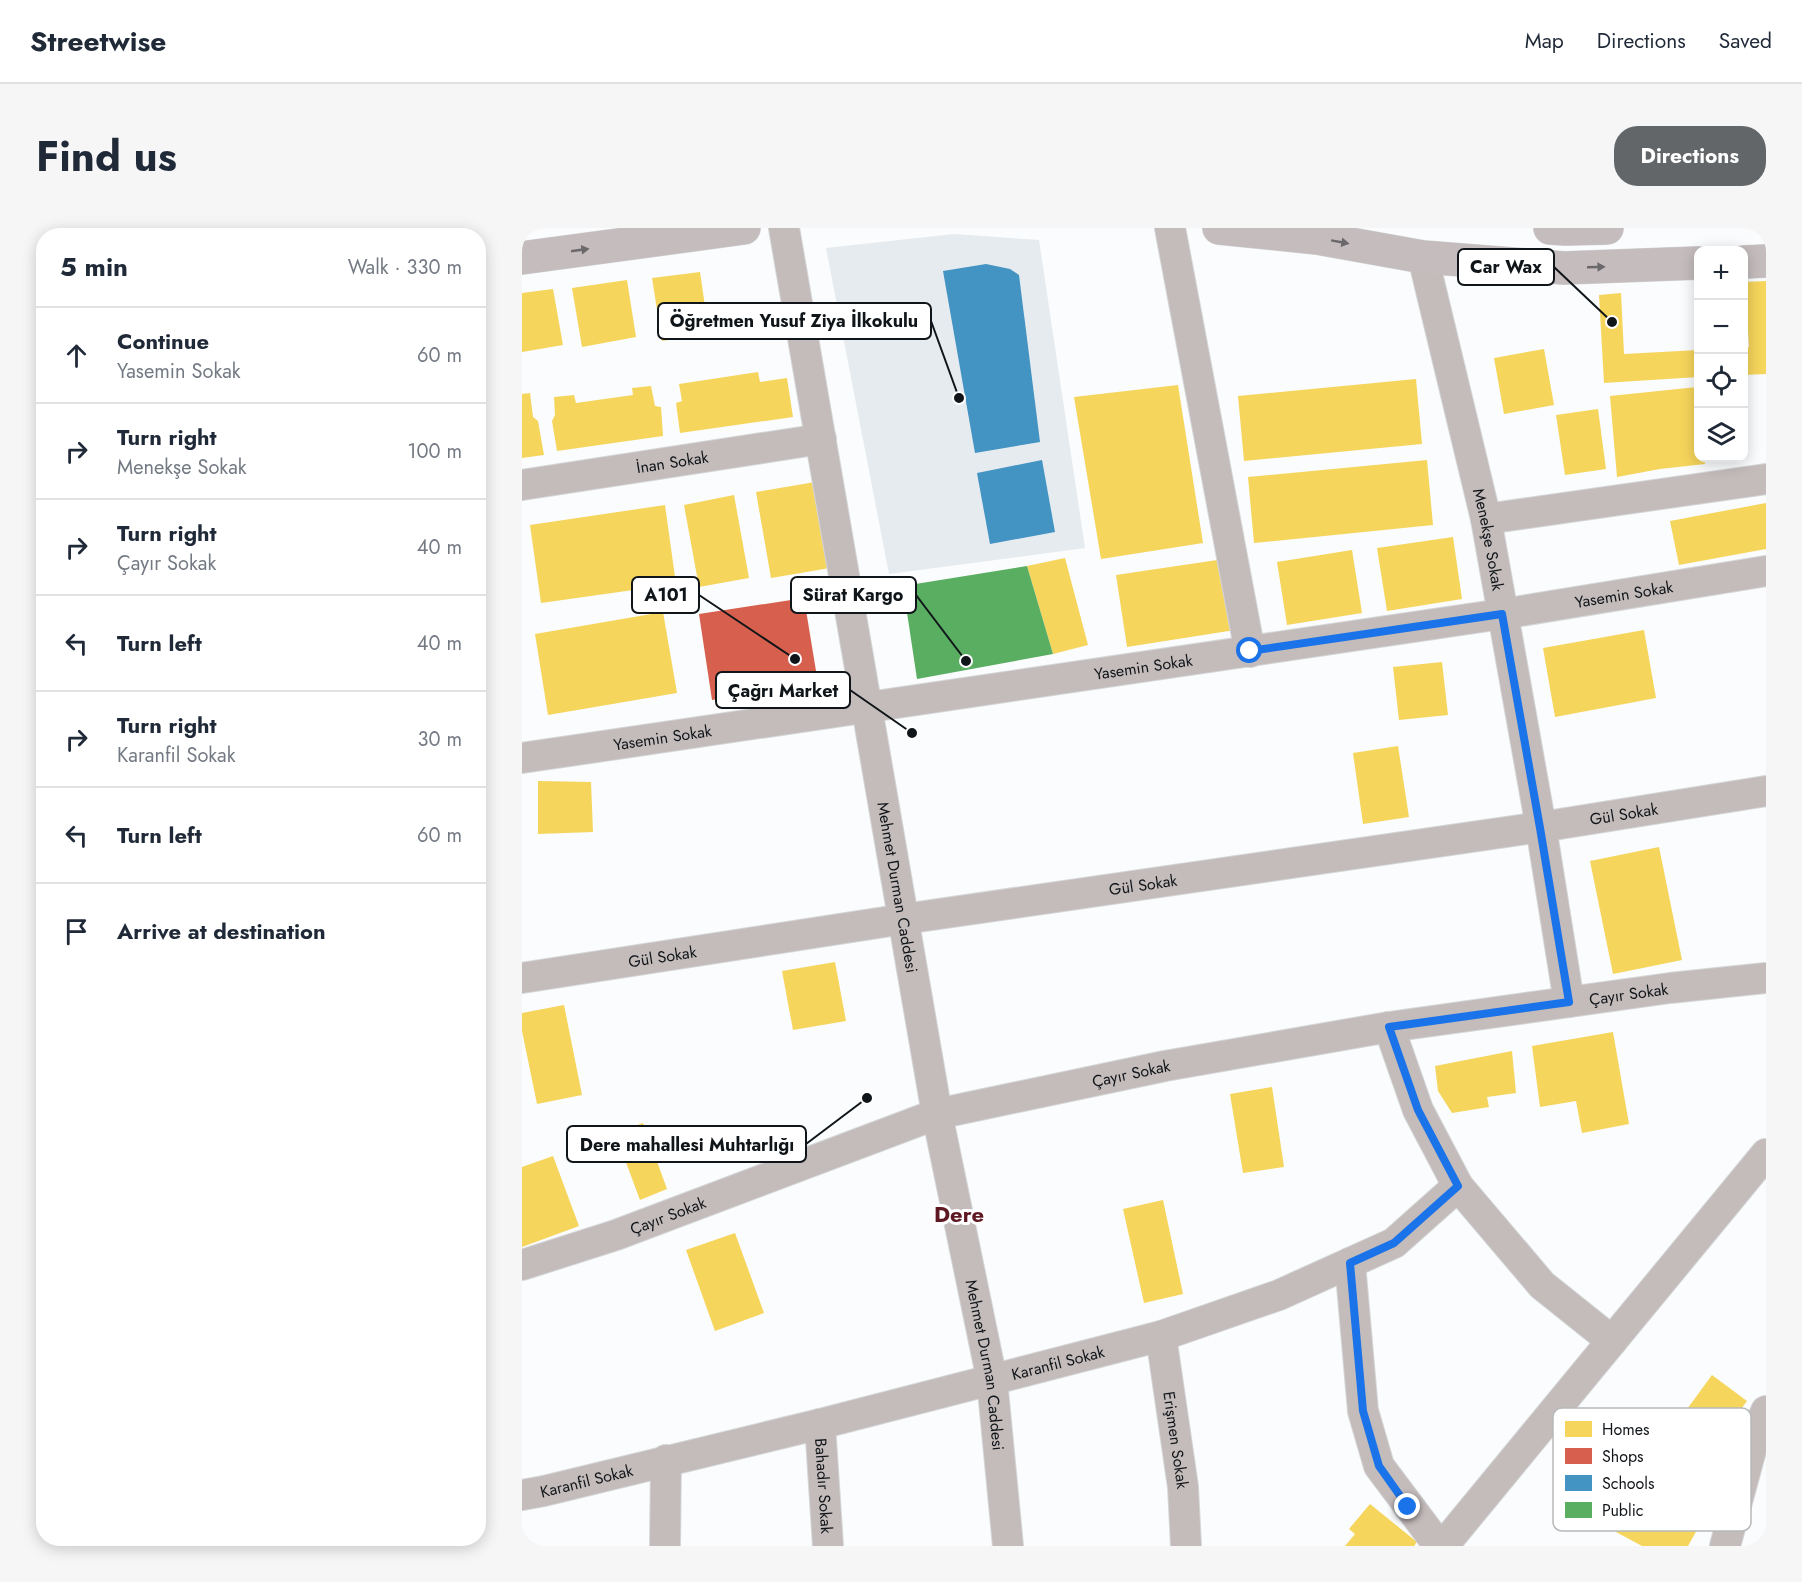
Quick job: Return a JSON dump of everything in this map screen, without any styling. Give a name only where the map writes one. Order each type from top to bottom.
[{"type":"main road","points":[[522,258],[744,228]]},
{"type":"main road","points":[[1219,228],[1317,238],[1424,256],[1564,268],[1694,263]]},
{"type":"main road","points":[[1550,228],[1607,228]]},
{"type":"main road","points":[[1748,262],[1766,261]]},
{"type":"street","name":"Mehmet Durman Caddesi","points":[[784,228],[937,1114],[992,1380],[1008,1546]]},
{"type":"street","points":[[1170,228],[1250,651]]},
{"type":"street","name":"Menekşe Sokak","points":[[1424,256],[1486,519],[1569,1002]]},
{"type":"street","name":"İnan Sokak","points":[[522,485],[821,439]]},
{"type":"street","points":[[1486,519],[1766,479]]},
{"type":"street","name":"Yasemin Sokak","points":[[522,758],[1502,614],[1766,571]]},
{"type":"street","name":"Gül Sokak","points":[[522,978],[904,919],[1540,828],[1766,791]]},
{"type":"street","name":"Çayır Sokak","points":[[522,1265],[616,1235],[937,1114],[1165,1066],[1389,1027],[1670,988],[1766,978]]},
{"type":"street","points":[[1389,1027],[1418,1110],[1458,1186],[1542,1284],[1612,1341]]},
{"type":"street","points":[[1556,1408],[1766,1154]]},
{"type":"street","name":"Karanfil Sokak","points":[[522,1495],[820,1424],[1161,1336],[1279,1294],[1394,1243],[1458,1186]]},
{"type":"street","points":[[1350,1263],[1363,1411],[1379,1466],[1441,1546],[1553,1412]]},
{"type":"street","name":"Erişmen Sokak","points":[[1161,1336],[1183,1487],[1186,1546]]},
{"type":"street","points":[[1751,1450],[1766,1411]]},
{"type":"street","name":"Bahadır Sokak","points":[[820,1424],[828,1546]]},
{"type":"street","points":[[665,1546],[666,1460]]},
{"type":"street","points":[[1725,1546],[1729,1531]]},
{"type":"shaded area","points":[[954,234],[1039,240],[1085,548],[889,574],[826,248]]},
{"type":"building: Homes","points":[[700,272],[709,334],[662,341],[652,278]]},
{"type":"building: Homes","points":[[627,280],[636,337],[582,347],[572,288]]},
{"type":"building: Homes","points":[[1766,281],[1766,374],[1748,375],[1748,282]]},
{"type":"building: Homes","points":[[553,289],[563,345],[522,352],[522,293]]},
{"type":"building: Homes","points":[[1621,293],[1624,354],[1694,350],[1694,377],[1604,383],[1599,295]]},
{"type":"building: Homes","points":[[1544,349],[1554,405],[1504,414],[1494,358]]},
{"type":"building: Homes","points":[[758,372],[760,382],[787,378],[793,417],[680,433],[676,403],[682,401],[679,384]]},
{"type":"building: Homes","points":[[1416,379],[1422,444],[1244,461],[1238,396]]},
{"type":"building: Homes","points":[[1178,385],[1203,543],[1101,559],[1074,397]]},
{"type":"building: Homes","points":[[651,386],[655,406],[661,407],[663,436],[557,451],[552,421],[555,415],[554,397],[574,395],[576,403],[633,395],[632,388]]},
{"type":"building: Homes","points":[[1694,387],[1694,462],[1705,462],[1705,464],[1617,477],[1610,396]]},
{"type":"building: Homes","points":[[530,393],[533,417],[538,421],[544,455],[522,458],[522,394]]},
{"type":"building: Homes","points":[[1598,409],[1606,469],[1565,475],[1556,415]]},
{"type":"building: Homes","points":[[1427,460],[1433,525],[1254,543],[1248,477]]},
{"type":"building: Homes","points":[[815,482],[830,568],[771,578],[756,492]]},
{"type":"building: Homes","points":[[734,495],[749,578],[699,587],[684,505]]},
{"type":"building: Homes","points":[[1766,503],[1766,549],[1679,565],[1670,521]]},
{"type":"building: Homes","points":[[665,505],[676,584],[541,603],[530,525]]},
{"type":"building: Homes","points":[[1453,537],[1462,599],[1387,611],[1377,548]]},
{"type":"building: Homes","points":[[1352,550],[1362,613],[1287,625],[1277,562]]},
{"type":"building: Homes","points":[[1065,558],[1088,645],[1053,654],[1027,566]]},
{"type":"building: Homes","points":[[1224,559],[1235,630],[1127,647],[1116,575]]},
{"type":"building: Homes","points":[[663,612],[677,693],[548,715],[535,634]]},
{"type":"building: Homes","points":[[1644,630],[1656,698],[1555,717],[1543,648]]},
{"type":"building: Homes","points":[[1442,662],[1448,715],[1399,720],[1393,667]]},
{"type":"building: Homes","points":[[1398,746],[1409,817],[1363,824],[1353,753]]},
{"type":"building: Homes","points":[[538,781],[591,782],[593,832],[538,834]]},
{"type":"building: Homes","points":[[1659,847],[1682,960],[1613,974],[1590,861]]},
{"type":"building: Homes","points":[[835,962],[846,1021],[793,1030],[782,971]]},
{"type":"building: Homes","points":[[564,1005],[582,1095],[537,1104],[522,1031],[522,1013]]},
{"type":"building: Homes","points":[[1613,1032],[1629,1124],[1582,1133],[1576,1101],[1540,1107],[1532,1046]]},
{"type":"building: Homes","points":[[1512,1051],[1516,1093],[1487,1097],[1489,1107],[1452,1113],[1438,1091],[1435,1066]]},
{"type":"building: Homes","points":[[1272,1087],[1284,1167],[1243,1173],[1230,1094]]},
{"type":"building: Homes","points":[[643,1123],[667,1189],[640,1200],[615,1133]]},
{"type":"building: Homes","points":[[553,1156],[579,1226],[522,1247],[522,1167]]},
{"type":"building: Homes","points":[[1163,1200],[1183,1294],[1144,1303],[1123,1209]]},
{"type":"building: Homes","points":[[735,1233],[764,1313],[715,1331],[686,1250]]},
{"type":"building: Homes","points":[[1712,1375],[1747,1401],[1742,1408],[1688,1408]]},
{"type":"building: Homes","points":[[1370,1504],[1417,1542],[1414,1546],[1345,1546],[1355,1534],[1349,1529]]},
{"type":"building: Homes","points":[[1696,1531],[1688,1546],[1642,1546],[1616,1532]]},
{"type":"building: Shops","points":[[804,598],[818,683],[712,700],[699,614]]},
{"type":"building: Schools","points":[[986,264],[1010,269],[1019,275],[1040,442],[975,453],[943,271]]},
{"type":"building: Schools","points":[[1042,460],[1055,532],[990,544],[977,473]]},
{"type":"building: Public","points":[[1027,566],[1053,654],[917,679],[903,586]]},
{"type":"place","name":"Car Wax","points":[[1612,322]]},
{"type":"place","name":"Öğretmen Yusuf Ziya İlkokulu","points":[[959,398]]},
{"type":"place","name":"A101","points":[[795,659]]},
{"type":"place","name":"Sürat Kargo","points":[[966,661]]},
{"type":"place","name":"Çağrı Market","points":[[912,733]]},
{"type":"place","name":"Dere mahallesi Muhtarlığı","points":[[867,1098]]},
{"type":"district","name":"Dere","points":[[959,1214]]},
{"type":"route","points":[[1250,651],[1502,614],[1569,1002],[1389,1027],[1418,1110],[1458,1186],[1394,1243],[1350,1263],[1363,1411],[1379,1466],[1408,1507]]}]
